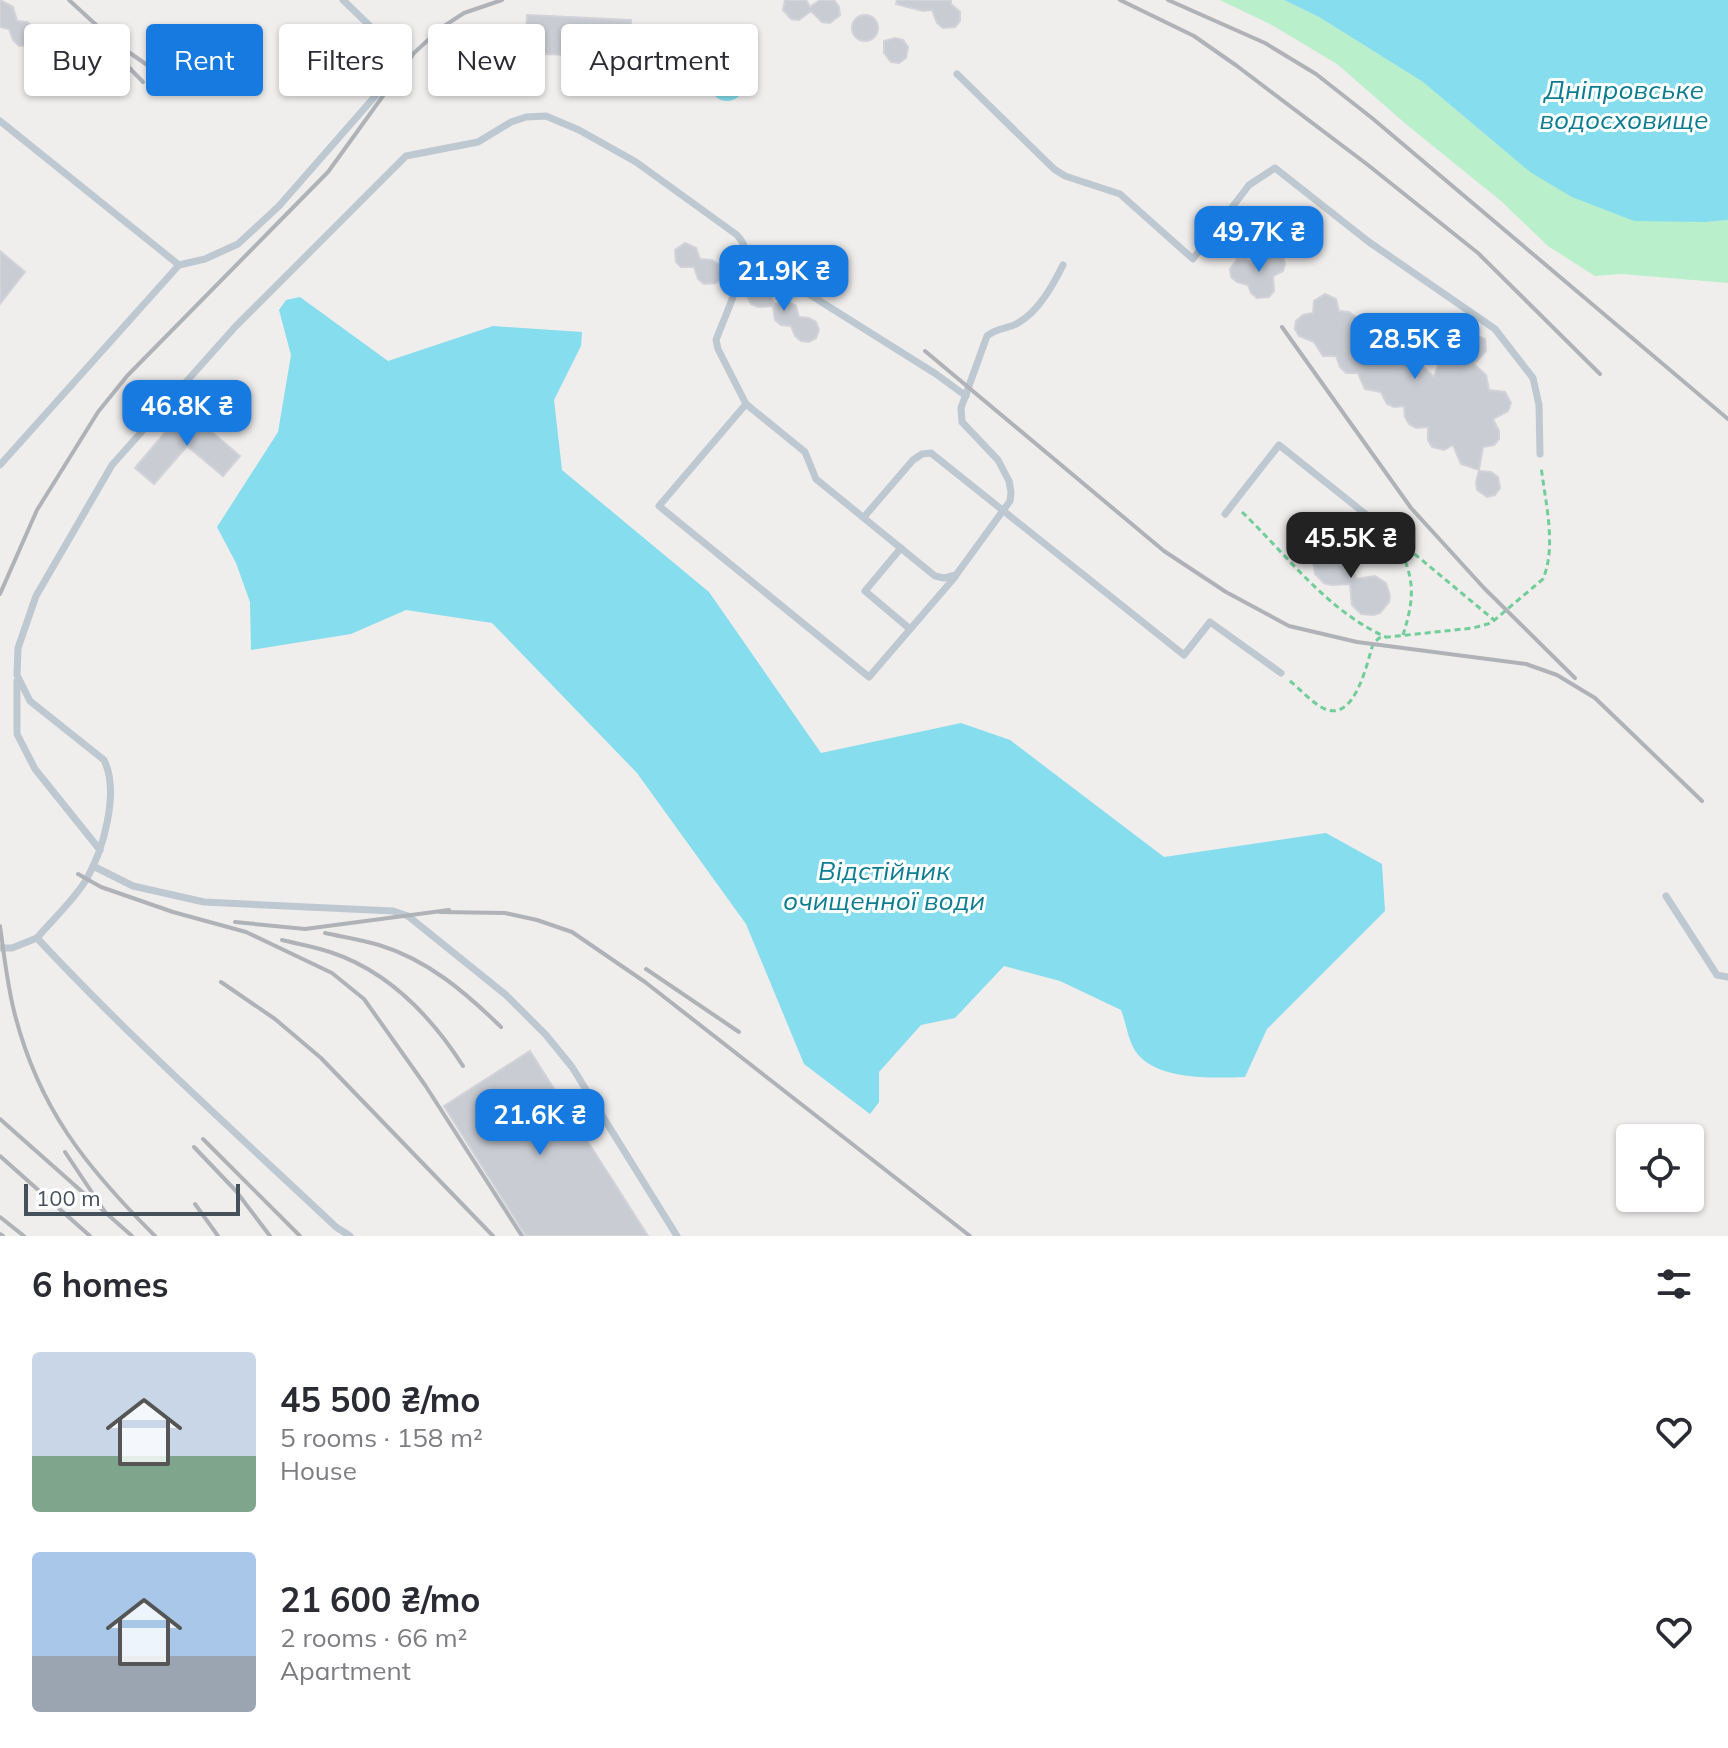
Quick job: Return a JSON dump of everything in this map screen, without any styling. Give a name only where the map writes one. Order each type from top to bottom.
[{"type":"lane","points":[[0,465],[179,265],[205,259],[238,244],[279,206],[377,94],[396,66],[397,52],[343,0]]},
{"type":"lane","points":[[957,74],[1054,169],[1065,176],[1120,194],[1193,259],[1249,185],[1275,168],[1369,242],[1495,329],[1533,378],[1539,405],[1540,454]]},
{"type":"lane","points":[[100,850],[35,769],[17,734],[17,675],[18,648],[36,596],[112,465],[235,327],[406,156],[478,142],[511,122],[526,117],[546,116],[579,130],[636,162],[737,235],[744,244],[745,254],[716,340],[746,404],[805,452],[816,479],[935,576],[944,578],[956,575]]},
{"type":"lane","points":[[0,121],[179,265]]},
{"type":"lane","points":[[745,254],[966,396]]},
{"type":"lane","points":[[746,404],[659,506],[869,677],[956,575],[1010,501],[1009,481],[998,460],[962,422],[961,408],[987,336],[995,329],[1018,323],[1036,307],[1052,287],[1063,265]]},
{"type":"lane","points":[[1225,514],[1279,445],[1393,536]]},
{"type":"lane","points":[[864,517],[913,460],[931,453],[1184,655],[1210,622],[1281,673]]},
{"type":"lane","points":[[901,548],[865,591],[910,629]]},
{"type":"lane","points":[[0,948],[12,948],[37,938],[79,890],[100,850],[112,795],[104,760],[30,701],[17,675]]},
{"type":"lane","points":[[93,866],[133,886],[204,902],[393,911],[408,916],[506,995],[546,1035],[572,1067],[677,1236]]},
{"type":"lane","points":[[1666,896],[1717,975],[1728,977]]},
{"type":"lane","points":[[37,938],[70,974],[336,1227],[350,1236]]},
{"type":"path","points":[[1281,673],[1325,709],[1337,711],[1358,691],[1373,644],[1379,638],[1473,628],[1494,620],[1543,579],[1547,570],[1549,543],[1540,454]]},
{"type":"path","points":[[1233,504],[1276,544],[1312,584],[1356,622],[1386,637]]},
{"type":"path","points":[[1393,536],[1494,620]]},
{"type":"path","points":[[1393,536],[1409,567],[1413,589],[1411,610],[1403,635]]},
{"type":"green space","points":[[1220,0],[1284,0],[1319,17],[1423,82],[1530,172],[1706,222],[1728,220],[1728,283],[1622,274],[1595,276],[1548,246],[1501,201],[1337,64],[1272,25]]},
{"type":"water","name":"Дніпровське водосховище","points":[[1284,0],[1728,0],[1728,220],[1634,221],[1572,197],[1530,172],[1423,82],[1319,17]]},
{"type":"water","points":[[715,96],[739,96],[727,101]]},
{"type":"water","name":"Відстійник очищенної води","points":[[300,297],[388,361],[493,326],[582,332],[581,346],[554,400],[562,470],[709,592],[821,753],[961,723],[1010,740],[1164,857],[1326,833],[1382,864],[1385,911],[1267,1029],[1245,1077],[1186,1076],[1157,1068],[1136,1052],[1121,1010],[1060,981],[1004,966],[955,1018],[921,1025],[879,1072],[879,1102],[870,1114],[804,1064],[746,924],[637,773],[492,623],[406,610],[351,634],[251,650],[250,602],[236,563],[217,527],[278,432],[291,355],[279,310],[286,300]]},
{"type":"building","points":[[0,0],[13,7],[17,21],[30,24],[24,24],[24,46],[19,46],[13,40],[9,29],[0,27]]},
{"type":"building","points":[[785,0],[806,0],[810,7],[820,0],[834,0],[840,15],[830,23],[822,22],[811,11],[799,20],[791,19],[783,10]]},
{"type":"building","points":[[897,0],[951,0],[960,12],[960,21],[955,27],[943,28],[937,23],[932,10],[923,11],[896,4]]},
{"type":"building","points":[[527,15],[631,20],[631,24],[561,24],[561,55],[545,54],[545,24],[527,24]]},
{"type":"building","points":[[865,15],[874,19],[878,28],[874,37],[865,41],[856,37],[852,28],[856,19]]},
{"type":"building","points":[[895,38],[903,40],[908,47],[906,58],[899,63],[891,62],[884,53],[884,41]]},
{"type":"building","points":[[685,243],[696,248],[700,259],[712,260],[719,265],[721,277],[716,283],[704,284],[698,279],[694,267],[681,267],[676,262],[675,250]]},
{"type":"building","points":[[0,251],[25,272],[0,304]]},
{"type":"building","points":[[1276,251],[1283,256],[1285,264],[1283,271],[1273,276],[1274,291],[1269,297],[1257,298],[1248,285],[1231,277],[1230,269],[1237,259],[1257,264],[1268,252]]},
{"type":"building","points":[[758,282],[769,287],[773,304],[789,302],[796,306],[799,317],[816,322],[819,330],[816,338],[809,342],[801,341],[791,326],[781,325],[775,320],[773,306],[751,304],[746,293],[750,285]]},
{"type":"building","points":[[1325,294],[1336,299],[1339,311],[1356,317],[1359,328],[1376,330],[1382,346],[1398,349],[1406,361],[1420,364],[1434,377],[1441,357],[1459,355],[1466,338],[1474,335],[1485,339],[1486,351],[1474,364],[1486,375],[1489,390],[1505,392],[1511,403],[1508,411],[1493,419],[1499,439],[1494,445],[1483,447],[1479,470],[1461,464],[1453,445],[1444,450],[1432,447],[1428,440],[1428,427],[1416,428],[1409,424],[1404,406],[1387,404],[1381,392],[1365,389],[1358,373],[1346,373],[1336,356],[1323,356],[1314,342],[1299,336],[1295,329],[1296,321],[1303,315],[1313,313],[1314,301]]},
{"type":"building","points":[[185,409],[240,456],[223,476],[187,446],[154,484],[135,468]]},
{"type":"building","points":[[1479,471],[1491,472],[1498,477],[1500,488],[1495,495],[1487,497],[1477,490]]},
{"type":"building","points":[[1332,544],[1349,552],[1356,579],[1375,576],[1386,583],[1389,602],[1380,613],[1361,614],[1352,605],[1350,584],[1324,583],[1315,574],[1313,561],[1316,555]]},
{"type":"building","points":[[530,1051],[648,1236],[526,1236],[444,1106]]},
{"type":"railway","points":[[69,0],[117,44],[146,64]]},
{"type":"railway","points":[[0,594],[37,510],[98,412],[127,376],[328,172],[414,53],[441,28],[464,13],[502,0]]},
{"type":"railway","points":[[1120,0],[1194,36],[1368,165],[1478,253],[1600,374]]},
{"type":"railway","points":[[1168,0],[1265,43],[1316,74],[1728,419]]},
{"type":"railway","points":[[130,69],[143,82]]},
{"type":"railway","points":[[1282,327],[1411,508],[1484,588],[1575,678]]},
{"type":"railway","points":[[925,351],[1164,551],[1226,592],[1289,626],[1357,642],[1526,664],[1557,675],[1595,698],[1702,801]]},
{"type":"railway","points":[[78,874],[101,887],[173,912],[246,932],[332,973],[364,999],[425,1085],[522,1236]]},
{"type":"railway","points":[[235,922],[305,929],[449,910]]},
{"type":"railway","points":[[440,912],[505,913],[572,932],[645,982],[970,1236]]},
{"type":"railway","points":[[0,926],[14,1011],[36,1077],[51,1107],[86,1160],[155,1236]]},
{"type":"railway","points":[[325,933],[379,945],[414,959],[459,990],[501,1027]]},
{"type":"railway","points":[[282,940],[351,960],[389,983],[422,1013],[463,1066]]},
{"type":"railway","points":[[646,969],[739,1032]]},
{"type":"railway","points":[[221,982],[275,1019],[321,1058],[493,1236]]},
{"type":"railway","points":[[0,1119],[132,1236]]},
{"type":"railway","points":[[203,1139],[300,1236]]},
{"type":"railway","points":[[194,1147],[236,1191],[270,1236]]},
{"type":"railway","points":[[65,1152],[105,1212]]},
{"type":"railway","points":[[0,1156],[90,1236]]},
{"type":"railway","points":[[195,1204],[218,1236]]},
{"type":"railway","points":[[0,1217],[24,1236]]}]
